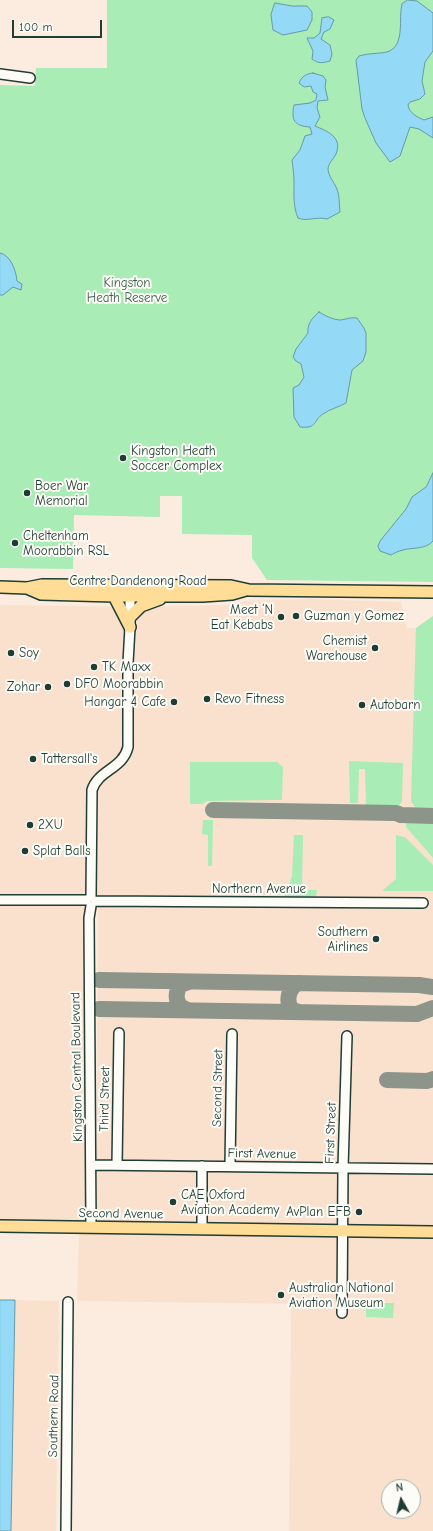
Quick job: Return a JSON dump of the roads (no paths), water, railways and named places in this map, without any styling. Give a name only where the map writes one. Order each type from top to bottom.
[{"type":"main road","name":"Centre Dandenong Road","points":[[0,587],[28,588],[42,585],[130,591],[168,596],[232,594],[249,590]]},
{"type":"main road","name":"Centre Dandenong Road","points":[[28,588],[41,594],[114,596],[130,591],[231,586],[249,590],[433,592]]},
{"type":"main road","points":[[114,596],[130,622],[141,606],[168,596]]},
{"type":"main road","name":"Second Avenue","points":[[0,1226],[433,1232]]},
{"type":"street","points":[[0,74],[30,78]]},
{"type":"street","name":"Kingston Central Boulevard","points":[[91,1227],[92,1165],[89,918],[91,901],[91,794],[94,784],[99,778],[121,762],[127,750],[130,591]]},
{"type":"street","name":"Northern Avenue","points":[[0,900],[423,903]]},
{"type":"street","name":"Third Street","points":[[117,1165],[119,1033]]},
{"type":"street","name":"Second Street","points":[[230,1166],[232,1034]]},
{"type":"street","name":"First Street","points":[[342,1312],[343,1168],[347,1036]]},
{"type":"street","name":"First Avenue","points":[[92,1165],[433,1169]]},
{"type":"street","points":[[202,1166],[202,1228]]},
{"type":"street","name":"Southern Road","points":[[66,1531],[68,1302]]},
{"type":"water","points":[[408,0],[417,1],[433,13],[433,51],[425,62],[422,81],[425,94],[420,99],[410,102],[408,105],[412,112],[421,119],[424,120],[433,117],[433,138],[419,129],[410,127],[400,156],[390,162],[376,143],[362,109],[356,60],[359,56],[387,52],[393,49],[399,38],[402,4]]},
{"type":"water","points":[[275,3],[292,6],[307,6],[312,12],[312,20],[307,30],[283,35],[273,30],[271,15]]},
{"type":"water","points":[[329,17],[334,20],[330,29],[324,32],[321,39],[330,45],[332,54],[330,61],[323,63],[314,61],[312,59],[313,51],[307,38],[314,38],[320,33],[322,18]]},
{"type":"water","points":[[313,73],[323,76],[326,80],[325,87],[328,100],[318,101],[317,108],[320,117],[315,126],[333,136],[336,139],[338,148],[328,170],[338,193],[340,212],[327,219],[298,218],[296,214],[294,196],[292,160],[300,150],[305,136],[312,134],[310,127],[297,124],[293,115],[293,110],[294,105],[310,103],[316,100],[317,94],[313,92],[311,86],[304,87],[299,83],[304,76]]},
{"type":"water","points":[[0,253],[4,254],[10,260],[17,281],[22,284],[21,290],[13,287],[3,295],[0,295]]},
{"type":"water","points":[[319,312],[330,318],[338,320],[357,318],[366,333],[366,352],[363,361],[352,370],[346,403],[320,416],[310,427],[300,427],[294,417],[293,388],[299,385],[304,377],[301,364],[293,357],[296,349],[308,333],[310,321]]},
{"type":"water","points":[[433,473],[433,541],[426,546],[401,550],[391,555],[380,551],[378,546],[380,541],[406,509],[412,497],[426,487]]},
{"type":"water","points":[[0,1300],[15,1300],[11,1531],[0,1531]]},
{"type":"place","name":"Kingston Heath Soccer Complex","points":[[123,458]]},
{"type":"place","name":"Boer War Memorial","points":[[27,493]]},
{"type":"place","name":"Cheltenham Moorabbin RSL","points":[[15,543]]},
{"type":"place","name":"Guzman y Gomez","points":[[296,616]]},
{"type":"place","name":"Meet ‘N Eat Kebabs","points":[[281,617]]},
{"type":"place","name":"Chemist Warehouse","points":[[375,648]]},
{"type":"place","name":"Soy","points":[[11,653]]},
{"type":"place","name":"TK Maxx","points":[[94,667]]},
{"type":"place","name":"DFO Moorabbin","points":[[67,684]]},
{"type":"place","name":"Zohar","points":[[48,687]]},
{"type":"place","name":"Revo Fitness","points":[[207,699]]},
{"type":"place","name":"Hangar 4 Cafe","points":[[174,702]]},
{"type":"place","name":"Autobarn","points":[[362,705]]},
{"type":"place","name":"Tattersall's","points":[[33,759]]},
{"type":"place","name":"2XU","points":[[30,825]]},
{"type":"place","name":"Splat Balls","points":[[25,851]]},
{"type":"place","name":"Southern Airlines","points":[[376,939]]},
{"type":"place","name":"CAE Oxford Aviation Academy","points":[[173,1202]]},
{"type":"place","name":"AvPlan EFB","points":[[359,1212]]},
{"type":"place","name":"Australian National Aviation Museum","points":[[281,1295]]},
{"type":"park label","name":"Kingston Heath Reserve","points":[[127,290]]}]
